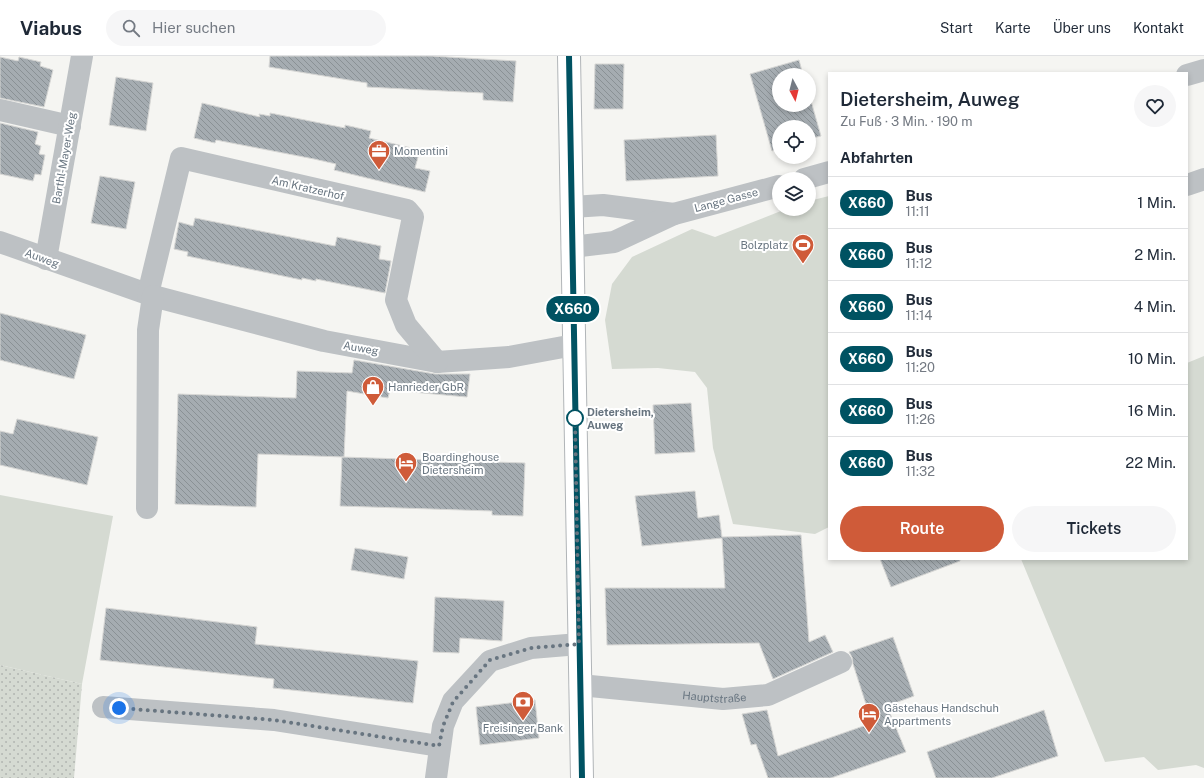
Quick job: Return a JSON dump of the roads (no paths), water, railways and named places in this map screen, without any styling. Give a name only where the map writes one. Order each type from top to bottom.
[{"type":"main road","points":[[569,56],[582,778]]},
{"type":"street","name":"Barthl-Mayer-Weg","points":[[46,259],[82,56]]},
{"type":"street","points":[[1188,75],[1204,70]]},
{"type":"street","points":[[0,110],[70,126]]},
{"type":"street","name":"Am Kratzerhof","points":[[150,295],[181,158],[407,210],[413,217],[396,300],[406,325],[437,362]]},
{"type":"street","points":[[816,176],[828,172]]},
{"type":"street","points":[[1188,185],[1204,179]]},
{"type":"street","name":"Lange Gasse","points":[[572,247],[614,242],[674,214],[772,188]]},
{"type":"street","name":"Lange Gasse","points":[[572,207],[603,205],[674,214]]},
{"type":"street","name":"Auweg","points":[[0,242],[150,295],[324,341],[437,362],[509,356],[574,345]]},
{"type":"street","points":[[147,508],[148,330],[150,295]]},
{"type":"street","points":[[436,778],[439,746],[443,726],[453,702],[490,660],[531,648],[579,644]]},
{"type":"street","name":"Hauptstraße","points":[[580,685],[723,699],[768,695],[841,662]]},
{"type":"street","points":[[103,707],[274,720],[439,746]]},
{"type":"place","name":"Momentini","points":[[379,170]]},
{"type":"place","name":"Bolzplatz","points":[[803,264]]},
{"type":"place","name":"Hanrieder GbR","points":[[373,406]]},
{"type":"place","name":"Dietersheim, Auweg","points":[[575,418]]},
{"type":"place","name":"Boardinghouse Dietersheim","points":[[406,482]]},
{"type":"place","name":"Freisinger Bank","points":[[523,722]]},
{"type":"place","name":"Gästehaus Handschuh Appartments","points":[[869,734]]}]
